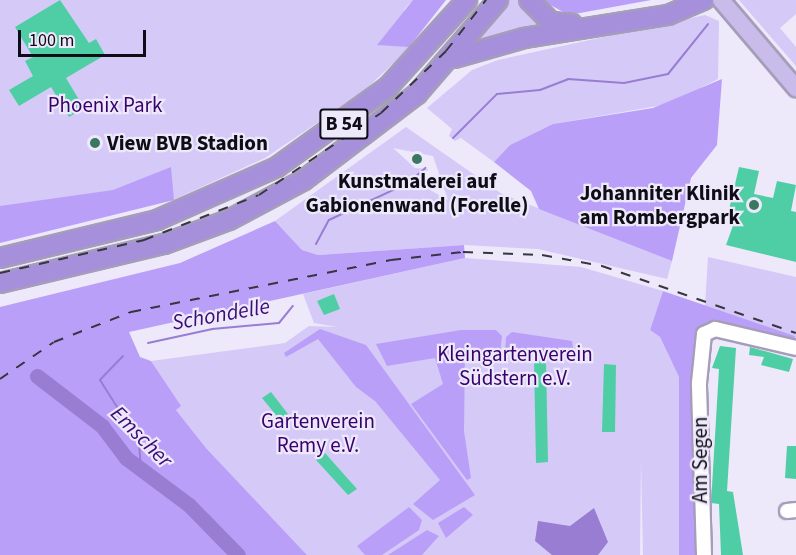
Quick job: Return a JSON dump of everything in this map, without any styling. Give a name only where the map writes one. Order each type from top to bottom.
[{"type":"highway","name":"B 54","points":[[0,258],[158,220],[277,167],[388,87],[467,0]]},
{"type":"highway","name":"B 54","points":[[0,283],[156,247],[264,202],[367,136],[449,60],[498,0]]},
{"type":"highway","points":[[529,0],[543,18],[564,25],[669,2]]},
{"type":"highway","points":[[449,60],[524,38],[668,15],[704,0]]},
{"type":"main road","points":[[721,0],[796,88]]},
{"type":"street","name":"Am Segen","points":[[704,555],[700,364],[704,334],[710,330],[796,348]]},
{"type":"green space","name":"Phoenix Park","points":[[0,0],[413,0],[404,10],[409,47],[403,54],[363,92],[265,158],[173,200],[0,224]]},
{"type":"green space","points":[[509,0],[523,0],[547,26],[476,44]]},
{"type":"green space","points":[[739,0],[796,0],[796,14],[780,28],[796,47],[796,66]]},
{"type":"green space","points":[[705,15],[719,21],[718,79],[669,104],[553,124],[510,145],[494,162],[461,138],[455,141],[449,136],[452,129],[427,108],[472,70],[498,60]]},
{"type":"green space","points":[[406,127],[502,194],[672,261],[667,279],[538,249],[464,245],[318,255],[302,250],[275,221]],"holes":[[[393,148],[433,156],[448,200],[423,186],[428,169],[415,168]]]},
{"type":"green space","points":[[708,257],[796,277],[796,346],[795,336],[705,306]]},
{"type":"green space","points":[[465,258],[581,267],[663,291],[650,330],[660,337],[679,377],[679,555],[643,555],[641,460],[640,555],[307,555],[206,448],[176,410],[180,406],[151,361],[285,343],[309,326],[337,327],[314,323],[303,294]]},
{"type":"shaded area","points":[[413,0],[446,0],[409,47],[377,45]]},
{"type":"shaded area","points":[[541,0],[651,0],[569,15]]},
{"type":"shaded area","points":[[722,79],[717,145],[691,178],[672,261],[539,209],[531,191],[494,162],[510,145],[553,124],[653,108]]},
{"type":"shaded area","points":[[171,167],[174,200],[0,243],[0,206],[113,190]]},
{"type":"shaded area","points":[[275,221],[302,250],[318,255],[464,245],[465,258],[129,332],[140,357],[151,361],[181,406],[176,410],[206,448],[307,555],[0,555],[0,307],[180,263]]},
{"type":"shaded area","points":[[663,291],[795,336],[794,345],[706,328],[701,555],[679,555],[679,377],[660,337],[650,330]]},
{"type":"shaded area","points":[[320,329],[366,345],[475,495],[433,520],[413,504],[440,480],[375,401],[356,387],[318,339],[286,357],[284,353]]},
{"type":"shaded area","points":[[461,330],[496,330],[502,336],[500,354],[465,352],[464,431],[471,478],[467,480],[411,404],[443,384],[435,358],[387,366],[376,344]]},
{"type":"shaded area","points":[[512,332],[572,341],[574,354],[505,352],[506,337]]},
{"type":"shaded area","points":[[409,507],[422,520],[419,530],[382,555],[365,555],[357,546]]},
{"type":"shaded area","points":[[464,507],[473,515],[446,538],[438,523]]},
{"type":"shaded area","points":[[594,508],[608,542],[598,555],[552,555],[535,541],[538,521],[570,526]]},
{"type":"shaded area","points":[[427,530],[439,536],[422,555],[388,555]]},
{"type":"building","points":[[60,0],[89,43],[96,39],[105,55],[66,78],[84,108],[69,117],[51,87],[19,106],[9,90],[33,76],[25,61],[33,57],[15,27]]},
{"type":"building","points":[[739,167],[759,171],[754,194],[773,198],[777,181],[796,185],[791,211],[796,212],[796,262],[726,245],[735,220],[727,218]]},
{"type":"building","points":[[334,294],[340,309],[324,315],[317,301]]},
{"type":"building","points":[[720,346],[736,348],[727,491],[733,492],[743,555],[721,555],[719,504],[711,503],[719,369],[712,368]]},
{"type":"building","points":[[750,347],[793,359],[789,372],[761,365],[764,357],[749,355]]},
{"type":"building","points":[[534,361],[546,362],[548,462],[536,463]]},
{"type":"building","points":[[604,364],[616,365],[615,432],[602,432]]},
{"type":"building","points":[[271,392],[288,414],[280,420],[262,398]]},
{"type":"building","points":[[787,446],[796,446],[796,479],[785,478]]},
{"type":"building","points":[[325,453],[357,489],[348,495],[316,460]]},
{"type":"waterway","name":"Schondelle","points":[[453,138],[497,94],[540,90],[568,79],[624,83],[668,74],[708,24]]},
{"type":"waterway","name":"Schondelle","points":[[316,244],[329,220],[408,183],[425,168]]},
{"type":"waterway","name":"Schondelle","points":[[148,343],[212,329],[279,323],[293,306]]},
{"type":"waterway","name":"Schondelle","points":[[123,356],[100,380],[139,442],[141,470]]},
{"type":"waterway","name":"Emscher","points":[[37,376],[102,426],[126,458],[189,505],[238,555]]},
{"type":"railway","points":[[0,273],[144,240],[259,195],[381,113],[446,51],[486,0]]},
{"type":"railway","points":[[0,379],[54,342],[131,312],[391,260],[463,252],[542,255],[602,266],[796,333]]},
{"type":"place","name":"View BVB Stadion","points":[[95,143]]},
{"type":"place","name":"Kunstmalerei auf Gabionenwand (Forelle)","points":[[417,159]]},
{"type":"place","name":"Johanniter Klinik am Rombergpark","points":[[754,205]]},
{"type":"park label","name":"Kleingartenverein Südstern e.V.","points":[[515,366]]},
{"type":"park label","name":"Gartenverein Remy e.V.","points":[[318,433]]}]
